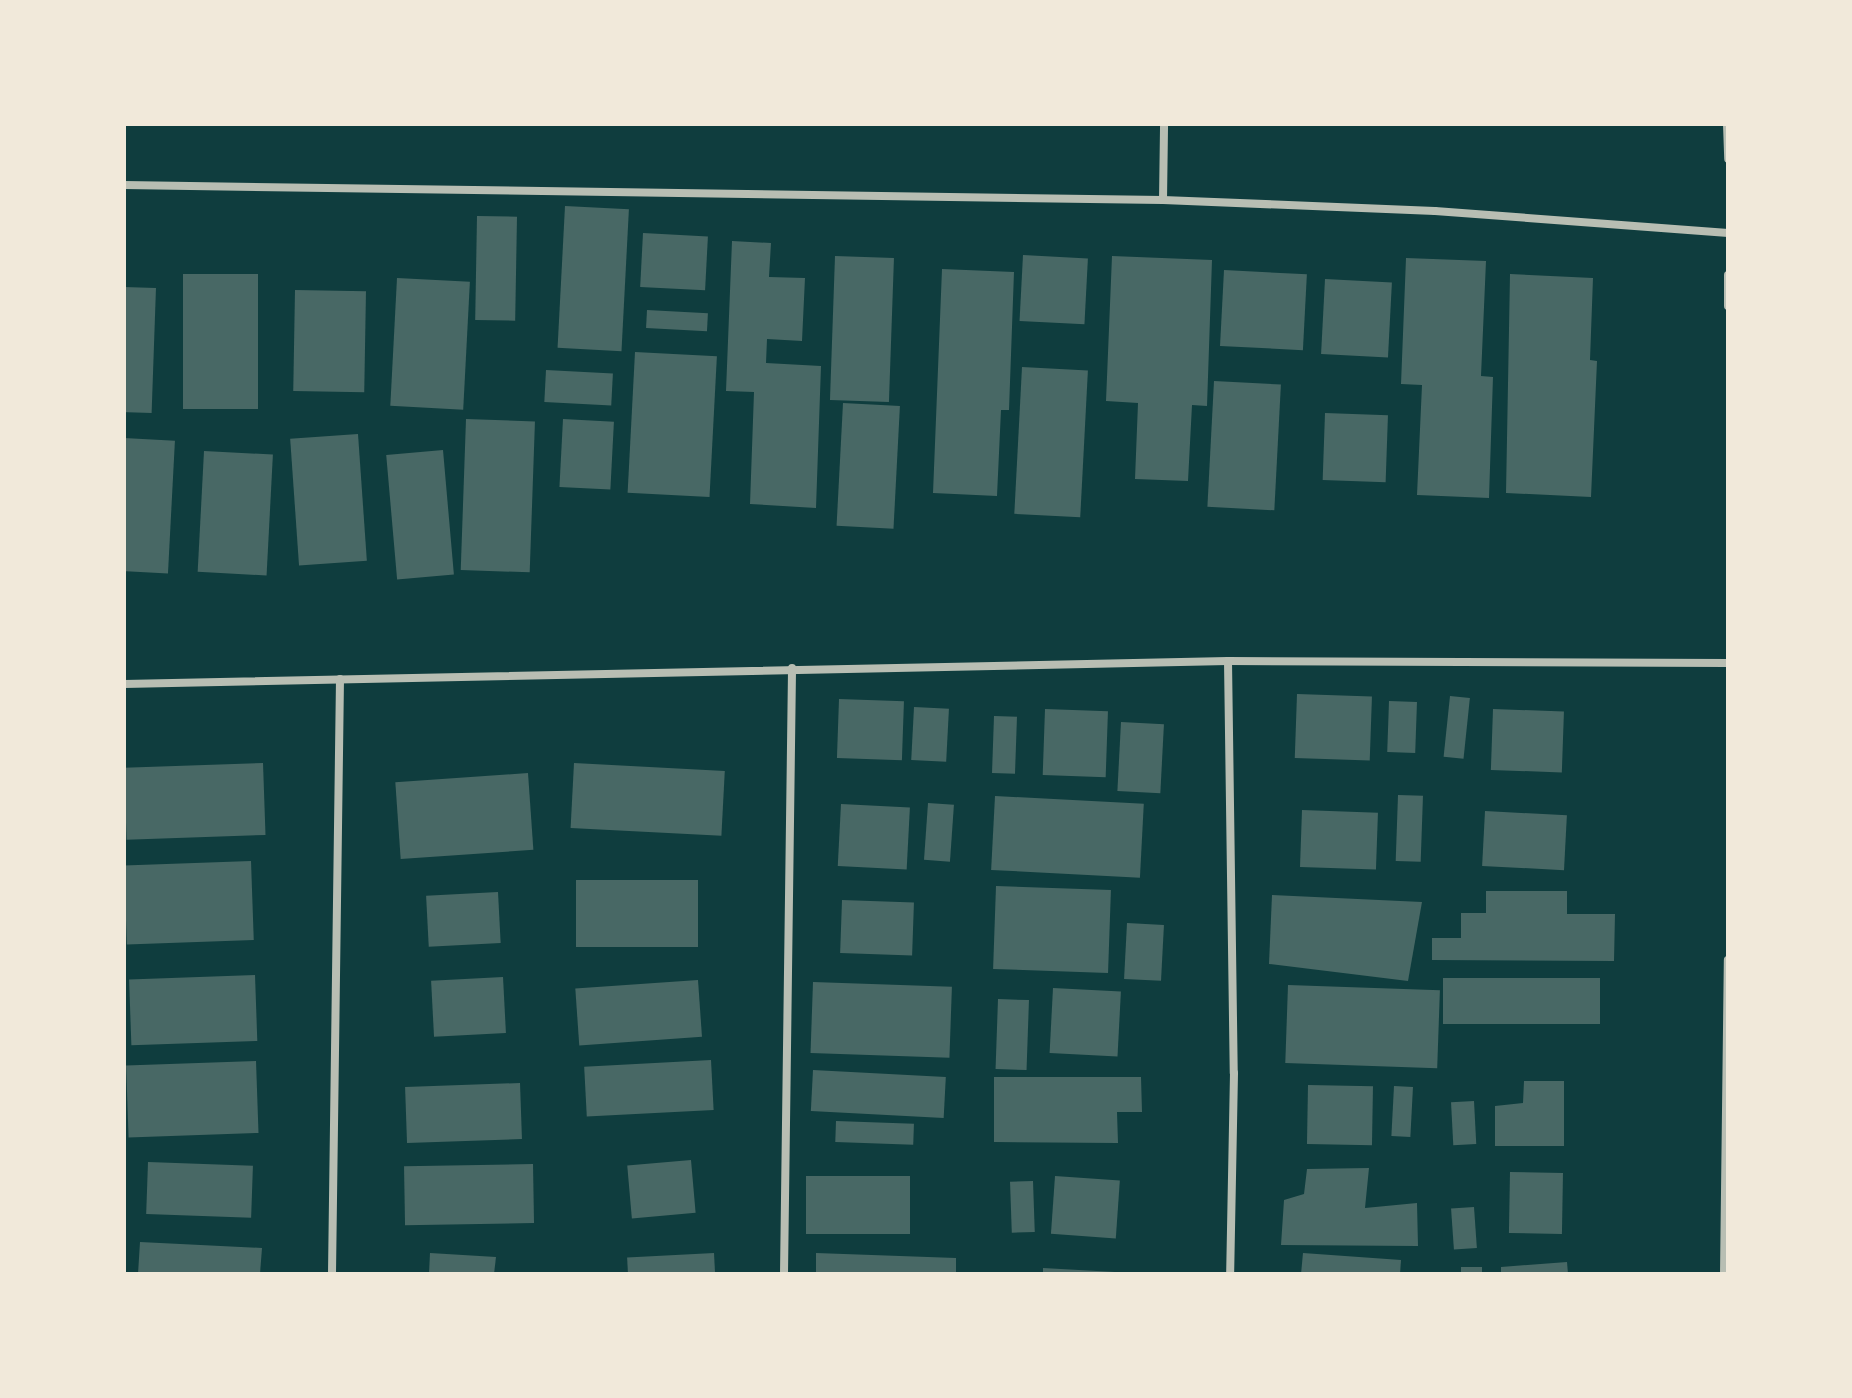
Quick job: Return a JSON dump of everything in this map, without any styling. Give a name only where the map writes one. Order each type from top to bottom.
[{"type":"street","points":[[1163,200],[1164,124]]},
{"type":"street","points":[[1727,124],[1728,159]]},
{"type":"street","points":[[124,185],[1163,200],[1435,211],[1728,233]]},
{"type":"street","points":[[1728,278],[1728,306]]},
{"type":"street","points":[[124,684],[1228,661],[1728,663]]},
{"type":"street","points":[[1228,661],[1234,1073],[1230,1274]]},
{"type":"street","points":[[784,1274],[792,668]]},
{"type":"street","points":[[332,1274],[340,679]]},
{"type":"street","points":[[1724,1274],[1728,960]]},
{"type":"building","points":[[565,206],[629,209],[621,351],[558,348]]},
{"type":"building","points":[[477,216],[517,217],[515,321],[475,320]]},
{"type":"building","points":[[643,233],[708,236],[705,290],[640,287]]},
{"type":"building","points":[[732,241],[771,243],[769,277],[805,278],[802,341],[767,339],[766,363],[821,366],[816,508],[750,504],[754,392],[726,391]]},
{"type":"building","points":[[1023,255],[1088,258],[1084,324],[1020,321]]},
{"type":"building","points":[[835,256],[894,258],[889,402],[830,400]]},
{"type":"building","points":[[1112,256],[1212,260],[1207,406],[1192,405],[1188,481],[1135,479],[1138,403],[1106,401]]},
{"type":"building","points":[[1406,258],[1486,261],[1481,376],[1493,377],[1489,498],[1417,495],[1422,385],[1401,384]]},
{"type":"building","points":[[942,269],[1014,272],[1009,410],[1001,410],[997,496],[933,493]]},
{"type":"building","points":[[1224,270],[1307,274],[1303,350],[1220,346]]},
{"type":"building","points":[[183,274],[258,274],[258,409],[183,409]]},
{"type":"building","points":[[1510,274],[1593,278],[1590,360],[1597,361],[1591,497],[1506,493]]},
{"type":"building","points":[[397,278],[470,282],[463,410],[390,406]]},
{"type":"building","points":[[1325,279],[1392,283],[1388,357],[1321,354]]},
{"type":"building","points":[[124,287],[156,288],[152,413],[124,412]]},
{"type":"building","points":[[295,290],[366,291],[364,392],[293,391]]},
{"type":"building","points":[[647,310],[708,313],[707,331],[646,328]]},
{"type":"building","points":[[635,352],[717,356],[710,497],[628,493]]},
{"type":"building","points":[[1022,367],[1088,370],[1080,517],[1014,514]]},
{"type":"building","points":[[546,370],[613,374],[611,405],[544,402]]},
{"type":"building","points":[[1214,381],[1281,385],[1274,510],[1207,507]]},
{"type":"building","points":[[843,403],[900,406],[893,529],[837,526]]},
{"type":"building","points":[[1325,413],[1388,415],[1386,482],[1323,480]]},
{"type":"building","points":[[466,419],[535,421],[530,572],[461,570]]},
{"type":"building","points":[[563,419],[614,422],[610,490],[559,487]]},
{"type":"building","points":[[358,434],[367,561],[299,565],[290,439]]},
{"type":"building","points":[[124,438],[175,441],[168,573],[124,571]]},
{"type":"building","points":[[443,450],[454,575],[397,579],[386,455]]},
{"type":"building","points":[[204,451],[273,455],[267,575],[198,572]]},
{"type":"building","points":[[1297,694],[1372,697],[1370,761],[1295,758]]},
{"type":"building","points":[[1450,696],[1470,698],[1464,759],[1444,757]]},
{"type":"building","points":[[839,699],[904,701],[902,760],[837,758]]},
{"type":"building","points":[[1389,701],[1417,702],[1415,753],[1387,752]]},
{"type":"building","points":[[914,707],[949,709],[946,762],[911,760]]},
{"type":"building","points":[[1045,709],[1108,711],[1106,777],[1043,775]]},
{"type":"building","points":[[1493,709],[1564,711],[1562,772],[1491,770]]},
{"type":"building","points":[[994,716],[1017,717],[1015,774],[992,773]]},
{"type":"building","points":[[1121,722],[1164,724],[1160,793],[1117,791]]},
{"type":"building","points":[[263,763],[266,835],[127,840],[124,768]]},
{"type":"building","points":[[574,763],[725,771],[721,836],[571,828]]},
{"type":"building","points":[[528,773],[533,850],[401,859],[395,782]]},
{"type":"building","points":[[1398,795],[1423,796],[1421,862],[1396,861]]},
{"type":"building","points":[[995,796],[1144,804],[1140,878],[991,870]]},
{"type":"building","points":[[928,803],[954,805],[950,862],[924,860]]},
{"type":"building","points":[[841,804],[910,808],[907,870],[838,866]]},
{"type":"building","points":[[1302,810],[1378,813],[1376,870],[1300,867]]},
{"type":"building","points":[[1485,811],[1567,815],[1564,870],[1482,866]]},
{"type":"building","points":[[251,861],[254,940],[127,944],[124,865]]},
{"type":"building","points":[[576,880],[698,880],[698,947],[576,947]]},
{"type":"building","points":[[996,886],[1111,890],[1108,973],[993,969]]},
{"type":"building","points":[[1486,891],[1567,891],[1567,914],[1615,914],[1614,961],[1432,960],[1432,938],[1461,938],[1461,913],[1486,913]]},
{"type":"building","points":[[498,892],[501,943],[429,947],[426,896]]},
{"type":"building","points":[[1272,895],[1422,902],[1408,981],[1269,964]]},
{"type":"building","points":[[842,900],[914,903],[912,955],[840,953]]},
{"type":"building","points":[[1127,923],[1164,925],[1161,981],[1124,979]]},
{"type":"building","points":[[255,975],[257,1041],[131,1045],[129,979]]},
{"type":"building","points":[[503,977],[506,1033],[434,1037],[431,981]]},
{"type":"building","points":[[1443,978],[1600,978],[1600,1024],[1443,1024]]},
{"type":"building","points":[[698,980],[702,1037],[579,1045],[575,989]]},
{"type":"building","points":[[813,982],[952,987],[949,1058],[811,1053]]},
{"type":"building","points":[[1288,985],[1440,990],[1437,1068],[1285,1063]]},
{"type":"building","points":[[1053,988],[1121,992],[1118,1056],[1050,1053]]},
{"type":"building","points":[[998,999],[1029,1000],[1027,1070],[996,1069]]},
{"type":"building","points":[[711,1060],[714,1110],[587,1117],[584,1067]]},
{"type":"building","points":[[256,1061],[259,1133],[129,1137],[126,1066]]},
{"type":"building","points":[[813,1070],[946,1077],[944,1118],[811,1111]]},
{"type":"building","points":[[994,1077],[1141,1077],[1142,1112],[1117,1112],[1118,1143],[994,1142]]},
{"type":"building","points":[[1524,1081],[1564,1081],[1564,1146],[1495,1146],[1495,1106],[1523,1103]]},
{"type":"building","points":[[520,1083],[522,1139],[407,1143],[405,1087]]},
{"type":"building","points":[[1308,1085],[1373,1086],[1372,1145],[1307,1144]]},
{"type":"building","points":[[1394,1086],[1413,1087],[1410,1137],[1391,1136]]},
{"type":"building","points":[[1474,1101],[1476,1144],[1453,1145],[1451,1102]]},
{"type":"building","points":[[836,1121],[914,1124],[913,1145],[835,1142]]},
{"type":"building","points":[[691,1160],[696,1213],[632,1218],[627,1166]]},
{"type":"building","points":[[148,1162],[253,1166],[251,1218],[146,1214]]},
{"type":"building","points":[[533,1164],[534,1223],[405,1225],[404,1166]]},
{"type":"building","points":[[1369,1168],[1365,1208],[1417,1203],[1418,1246],[1281,1245],[1284,1200],[1304,1194],[1307,1169]]},
{"type":"building","points":[[1510,1172],[1563,1173],[1562,1234],[1509,1233]]},
{"type":"building","points":[[806,1176],[910,1176],[910,1234],[806,1234]]},
{"type":"building","points":[[1055,1176],[1120,1181],[1116,1238],[1051,1234]]},
{"type":"building","points":[[1033,1181],[1035,1232],[1012,1233],[1010,1182]]},
{"type":"building","points":[[1474,1207],[1477,1248],[1454,1250],[1451,1209]]},
{"type":"building","points":[[140,1242],[262,1248],[260,1274],[138,1274]]},
{"type":"building","points":[[430,1253],[496,1257],[494,1274],[429,1274]]},
{"type":"building","points":[[714,1253],[715,1274],[628,1274],[627,1258]]},
{"type":"building","points":[[816,1253],[956,1258],[956,1274],[816,1274]]},
{"type":"building","points":[[1303,1253],[1401,1260],[1400,1274],[1301,1274]]},
{"type":"building","points":[[1567,1262],[1568,1274],[1501,1274],[1501,1267]]},
{"type":"building","points":[[1461,1267],[1482,1267],[1482,1274],[1461,1274]]},
{"type":"building","points":[[1043,1268],[1115,1272],[1115,1274],[1043,1274]]}]
